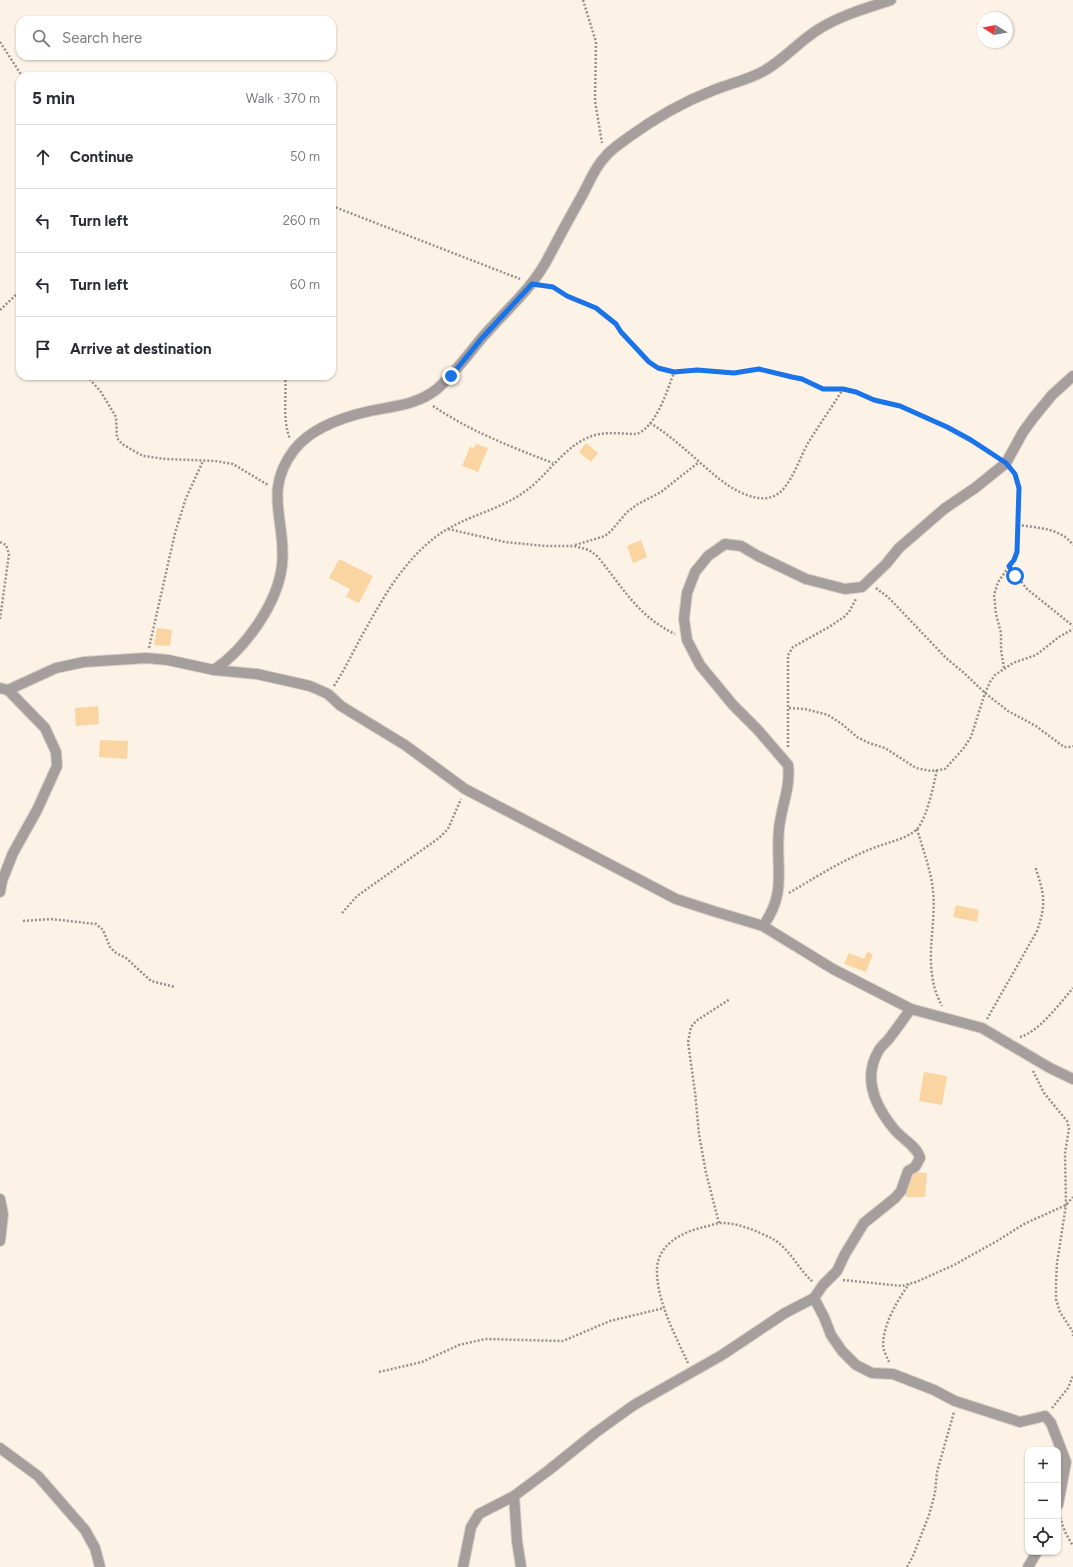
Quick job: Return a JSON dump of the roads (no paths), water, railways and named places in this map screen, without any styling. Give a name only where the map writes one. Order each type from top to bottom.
[{"type":"street","points":[[214,670],[246,641],[272,599],[279,580],[282,564],[277,490],[286,462],[294,450],[307,437],[319,429],[341,420],[372,411],[402,406],[422,399],[451,376],[482,338],[532,284],[546,262],[604,157],[642,128],[677,107],[700,96],[770,68],[821,27],[857,11],[891,0]]},
{"type":"street","points":[[763,926],[771,914],[777,900],[780,876],[778,860],[779,828],[788,782],[788,765],[758,730],[732,705],[700,664],[687,640],[684,619],[686,592],[695,572],[708,556],[725,544],[741,546],[758,556],[806,579],[845,589],[865,584],[886,564],[899,548],[944,509],[975,488],[1006,463],[1023,432],[1034,417],[1052,395],[1073,376]]},
{"type":"street","points":[[0,892],[2,881],[13,852],[37,810],[57,766],[56,752],[45,728],[4,689],[56,668],[84,662],[146,658],[168,660],[214,670],[257,674],[310,686],[328,694],[341,706],[405,746],[465,789],[676,899],[763,926],[833,969],[911,1009],[982,1028],[1073,1079]]},
{"type":"street","points":[[463,1567],[471,1527],[479,1514],[514,1496],[549,1470],[594,1433],[628,1409],[722,1355],[784,1313],[814,1298],[837,1271],[845,1254],[864,1224],[895,1198],[901,1191],[908,1171],[915,1167],[920,1158],[918,1152],[894,1129],[885,1116],[876,1101],[870,1083],[873,1066],[879,1050],[891,1037],[911,1009]]},
{"type":"street","points":[[0,1199],[4,1214],[0,1240]]},
{"type":"street","points":[[814,1298],[831,1335],[842,1351],[856,1364],[872,1373],[894,1374],[934,1390],[955,1401],[1020,1422],[1045,1416],[1051,1423],[1066,1462],[1061,1489]]},
{"type":"street","points":[[0,1448],[38,1476],[85,1530],[95,1548],[100,1567]]},
{"type":"street","points":[[514,1496],[516,1541],[521,1567]]},
{"type":"street","points":[[1028,1567],[1035,1555]]}]
